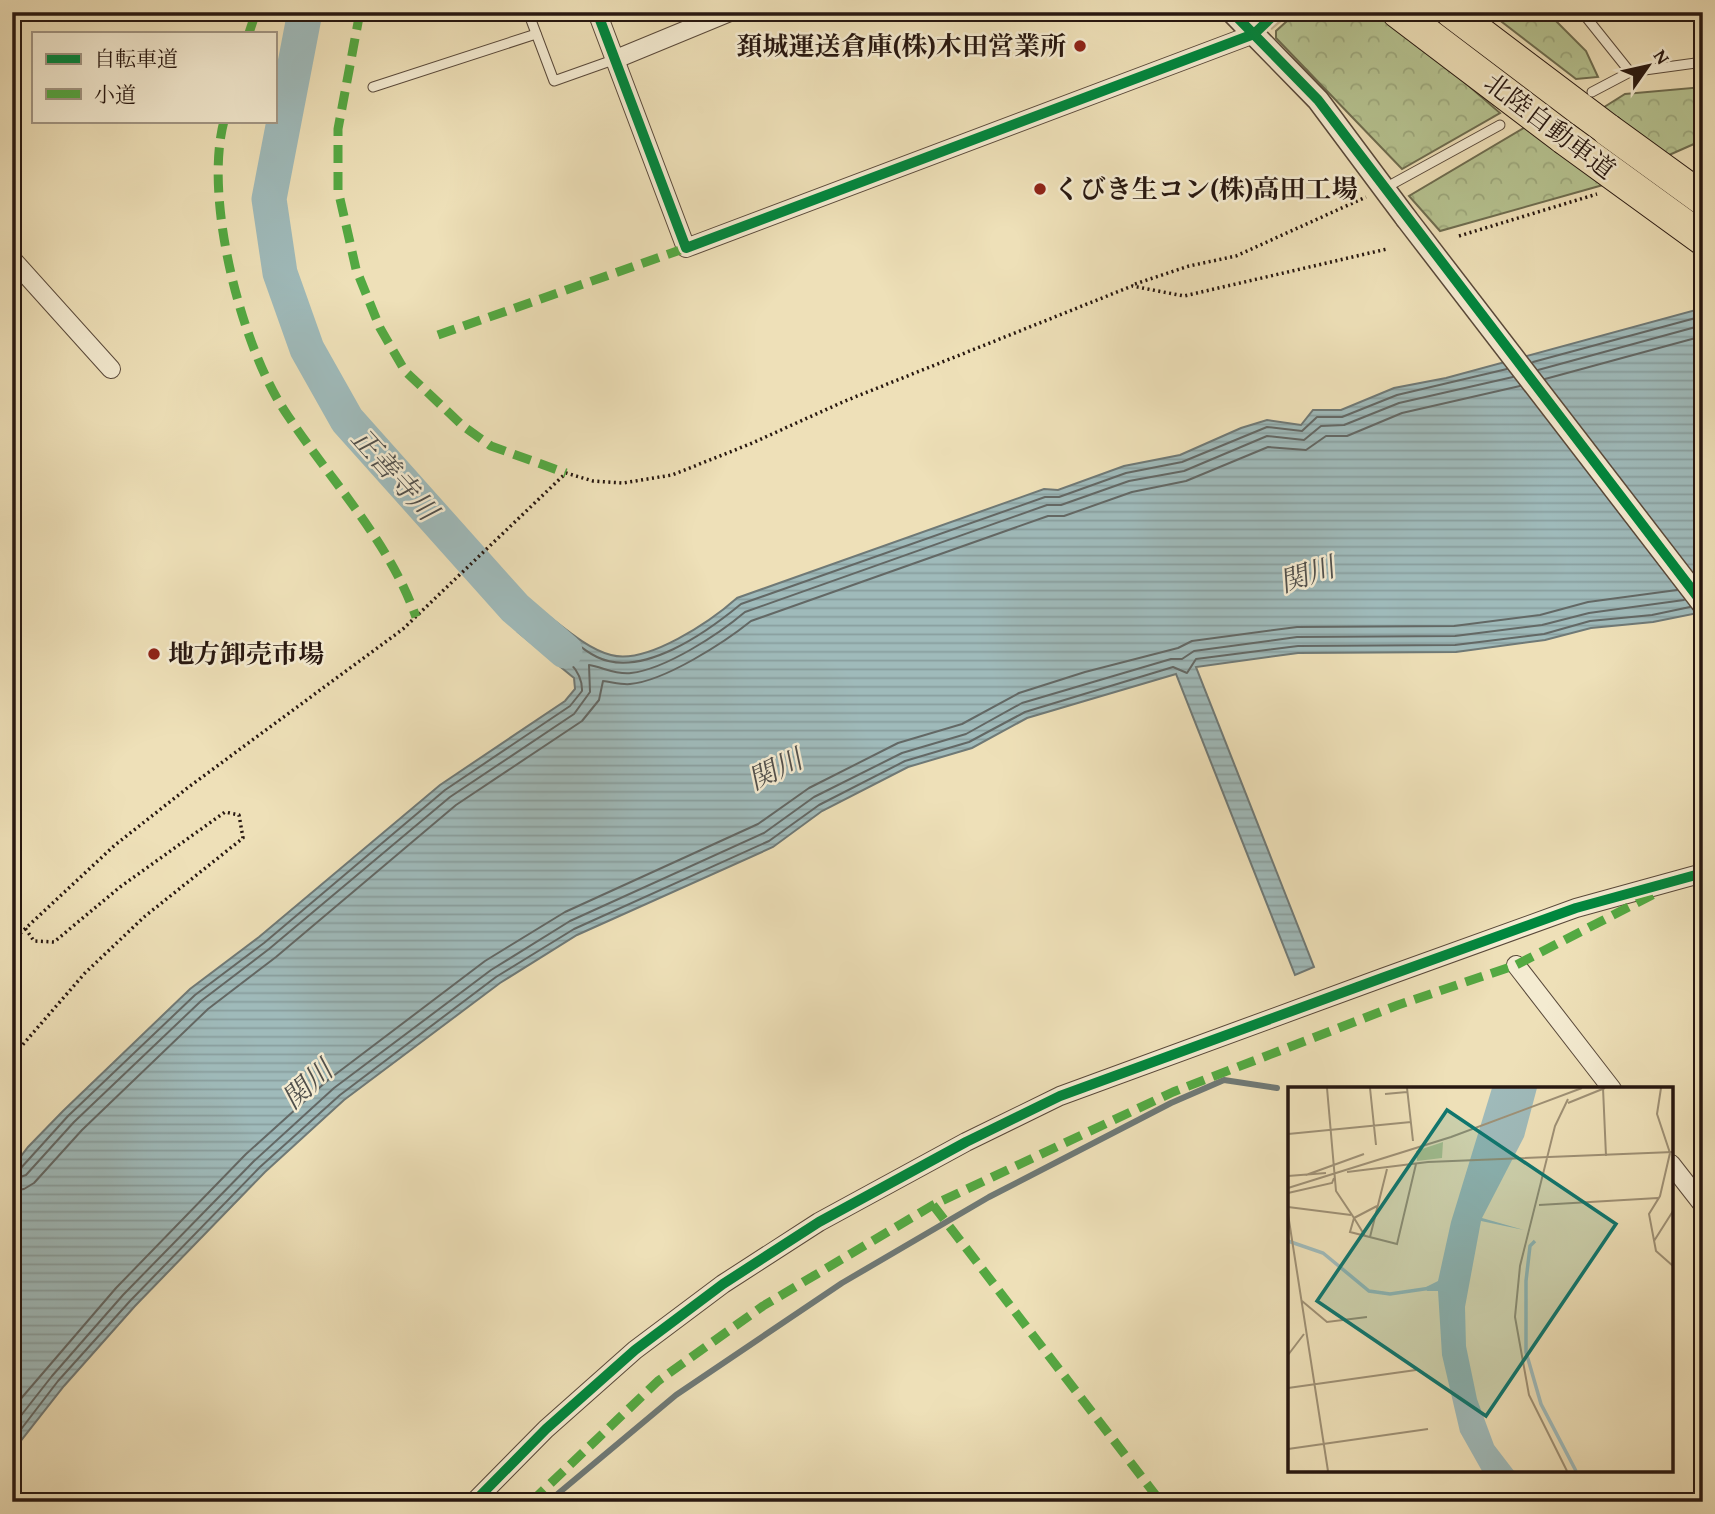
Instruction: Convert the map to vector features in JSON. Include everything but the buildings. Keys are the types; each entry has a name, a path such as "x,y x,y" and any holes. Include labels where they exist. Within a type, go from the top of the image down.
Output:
{"highway":[{"name":"北陸自動車道","path":"1398,12 1703,239"},
{"name":"北陸自動車道","path":"1452,12 1703,199"}],"street":[{"path":"617,59 730,12"},
{"path":"1232,12 1259,28 1318,100 1703,604"},
{"path":"602,14 686,248 1259,28"},
{"path":"12,259 111,369"},
{"path":"474,1502 546,1429 635,1350 723,1284 819,1222 966,1142 1060,1096 1369,982 1576,908 1703,873"},
{"path":"1516,965 1610,1087"},
{"path":"1673,1167 1703,1205"}],"lane":[{"path":"528,12 554,81 617,59"},
{"path":"1582,12 1630,72"},
{"path":"373,87 536,34"},
{"path":"1592,92 1630,72 1703,62"},
{"path":"1384,189 1500,125"}],"path":[{"path":"12,941 126,837 304,700 384,645 566,473 593,481 623,483 672,475 750,444 845,401 1132,286 1189,266 1236,256 1384,189"},
{"path":"1459,236 1609,190"},
{"path":"1132,286 1184,296 1387,249"},
{"path":"12,1058 85,974 144,917 243,838 239,815 225,813 198,829 54,942 34,941 25,928"}],"green space":[{"path":"1297,12 1376,12 1425,48 1500,113 1402,169 1276,38 1276,31"},
{"path":"1489,12 1547,12 1586,51 1598,77 1576,79"},
{"path":"1703,87 1703,140 1660,159 1601,109 1625,94"},
{"path":"1532,123 1610,183 1440,231 1409,196"}],"water":[{"name":"関川","path":"1703,308 1703,612 1653,622 1591,628 1545,640 1456,652 1298,653 1196,667 1314,967 1295,975 1176,674 1027,718 972,748 908,767 822,811 773,847 577,935 500,983 344,1100 265,1172 135,1306 64,1386 12,1452 12,1168 63,1111 190,989 259,937 440,785 565,701 575,689 574,678 518,632 538,608 601,652 626,656 642,654 695,629 737,598 1044,489 1058,490 1124,466 1180,455 1241,428 1267,420 1301,425 1313,410 1341,410 1394,388 1446,378"}],"waterway":[{"name":"正善寺川","path":"305,12 269,199 280,273 307,349 347,420 515,608 565,651"},
{"path":"548,1502 676,1395 842,1283 989,1197 1171,1103 1224,1080 1277,1088"}],"tunnel":[{"path":"1265,22 1277,12"}],"marked path":[{"path":"249,32 256,12"},
{"path":"360,12 338,129 338,190 356,269 380,328 405,371 463,426 491,446 566,473"},
{"path":"224,122 219,153 223,231 242,314 256,353 271,388 288,416 391,563 416,617"},
{"path":"438,335 686,248"},
{"path":"531,1502 658,1381 763,1306 933,1205 1173,1092 1398,1005 1516,965 1654,894"},
{"path":"933,1205 1161,1502"}],"cycle path":[{"path":"597,12 686,248 1254,34 1277,12"},
{"path":"1232,12 1318,100 1703,604"},
{"path":"474,1502 546,1429 635,1350 723,1284 819,1222 966,1142 1060,1096 1382,978 1576,908 1703,873"}],"place":[{"name":"頚城運送倉庫(株)木田営業所","path":"1080,46"},
{"name":"くびき生コン(株)高田工場","path":"1040,189"},
{"name":"地方卸売市場","path":"154,654"}]}
